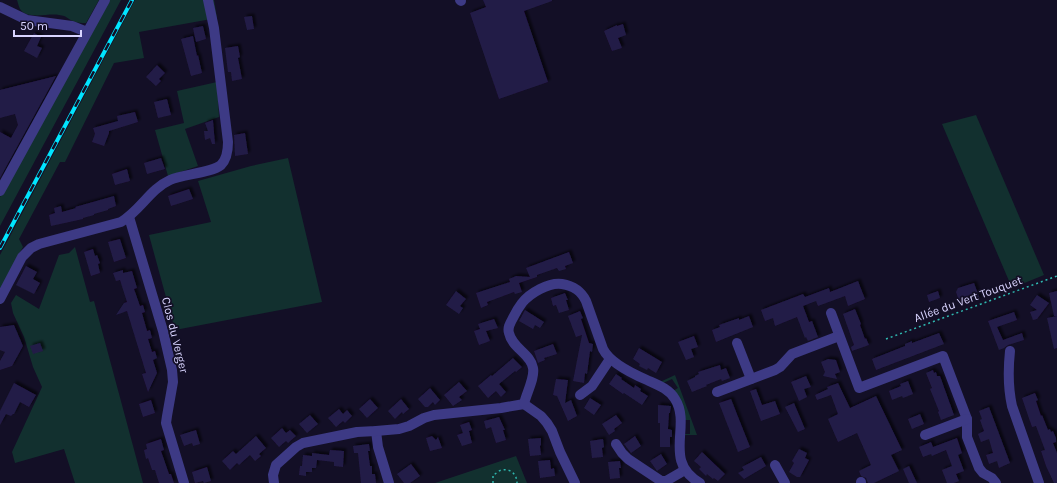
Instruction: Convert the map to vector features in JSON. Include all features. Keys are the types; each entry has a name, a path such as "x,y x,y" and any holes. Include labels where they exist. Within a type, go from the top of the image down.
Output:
{"street":[{"path":"0,191 105,0"},
{"path":"0,299 22,257 31,248 39,244 118,223 128,217 153,192 166,182 216,168 224,161 227,153 228,142 213,21 208,0"},
{"path":"0,7 27,20 72,26 87,32"},
{"name":"Clos du Verger","path":"128,217 163,331 172,370 173,382 166,423 184,483"},
{"path":"524,404 533,369 528,358 510,337 508,329 510,322 523,302 543,287 552,284 560,284 577,289 586,302 607,356 635,374 663,387 675,398 680,409 681,418 680,456 685,470 700,483"},
{"path":"831,313 859,388 943,356 967,419 967,436 979,468 996,483"},
{"path":"717,392 777,369 792,354 839,336"},
{"path":"737,343 751,379"},
{"path":"1010,351 1008,370 1011,401 1039,483"},
{"path":"580,395 592,386 610,359"},
{"path":"274,483 273,475 276,465 292,450 307,442 357,432 405,428 424,418 434,415 524,404 541,416 550,427 575,483"},
{"path":"925,434 967,419"},
{"path":"376,431 378,447 389,483"},
{"path":"616,444 628,459 661,481 666,481 685,470"},
{"path":"775,465 784,483"}],"path":[{"name":"Allée du Vert Touquet","path":"886,339 1057,276"},
{"path":"493,483 493,475 501,470 508,470 515,474 517,483"}],"green space":[{"path":"17,0 99,0 86,23 81,23 59,15 28,14 20,9"},
{"path":"108,0 121,0 0,226 0,197"},
{"path":"135,0 214,0 217,18 139,32 144,58 114,63 65,162 60,162 19,239 23,247 0,290 0,255"},
{"path":"217,82 219,117 185,129 198,166 168,176 155,130 184,123 177,91"},
{"path":"976,115 1044,275 1012,288 942,124"},
{"path":"288,158 322,302 175,330 149,235 211,222 198,181 251,166"},
{"path":"75,247 90,302 94,301 143,483 75,483 64,449 15,463 12,452 42,387 33,367 24,337 13,313 11,303 16,295 39,309 59,255 69,253"},
{"path":"675,375 697,435 684,435 690,434 690,420 684,420 673,391 678,388 672,379 663,383 660,382"},
{"path":"516,456 527,483 435,483"}],"building":[{"path":"483,0 552,0 524,11 548,82 499,99 470,13 486,7"},
{"path":"252,16 254,29 247,30 244,17"},
{"path":"623,24 626,35 618,38 622,48 612,51 604,31"},
{"path":"203,26 206,39 196,42 193,28"},
{"path":"34,33 41,37 37,46 42,48 37,58 24,51"},
{"path":"193,36 202,73 191,76 181,39"},
{"path":"238,46 240,57 238,58 242,79 232,81 231,72 228,72 225,48"},
{"path":"157,65 165,73 159,79 161,81 156,86 146,77"},
{"path":"56,76 0,178 0,132 11,138 18,125 15,114 0,118 0,90"},
{"path":"167,99 171,115 158,118 154,102"},
{"path":"135,112 138,122 109,131 104,146 92,142 95,134 93,128 118,121 117,116"},
{"path":"213,120 215,144 212,144 210,138 205,140 204,131 208,131 205,123"},
{"path":"245,133 248,154 235,156 234,135"},
{"path":"161,158 165,169 147,174 144,163"},
{"path":"127,169 130,181 115,185 112,174"},
{"path":"189,189 193,199 171,206 168,196"},
{"path":"114,196 116,206 108,210 83,219 51,226 49,215 55,213 54,208 61,206 62,212"},
{"path":"120,239 126,258 114,262 108,242"},
{"path":"93,249 95,256 97,255 100,263 98,264 100,273 91,276 84,252"},
{"path":"569,252 573,263 565,266 566,269 559,271 557,268 519,283 522,292 515,294 514,292 487,302 488,305 481,308 476,293 510,282 509,279 516,276 530,277 526,268"},
{"path":"26,266 37,272 33,279 40,283 34,294 16,285"},
{"path":"123,270 123,273 132,271 137,288 134,289 140,306 143,305 145,312 142,313 147,331 150,330 152,338 148,339 152,352 155,351 157,358 153,360 157,373 148,392 142,374 146,373 127,311 116,315 124,303 127,302 120,280 116,281 113,273"},
{"path":"858,281 865,299 848,306 845,296 818,306 816,301 803,306 809,322 812,321 818,337 808,341 806,337 805,338 797,317 775,326 773,318 765,321 761,310 803,294 805,297 829,288 830,292"},
{"path":"974,283 980,299 963,304 962,300 959,301 956,292 958,288"},
{"path":"456,291 466,299 460,306 463,308 459,314 446,305"},
{"path":"938,291 940,298 929,302 927,295"},
{"path":"1057,291 1057,316 1054,316 1049,293"},
{"path":"565,293 568,300 566,300 569,310 559,313 556,305 553,306 551,298"},
{"path":"1037,295 1049,303 1037,319 1033,320 1030,312 1037,310 1030,305"},
{"path":"855,309 865,339 866,338 869,345 852,351 851,347 854,345 843,314"},
{"path":"525,310 544,322 540,328 535,325 533,329 519,321"},
{"path":"580,311 583,318 581,319 589,343 593,344 592,352 590,351 587,374 585,373 584,383 573,381 582,335 576,337 568,316"},
{"path":"1014,312 1017,320 997,327 1003,340 1022,333 1024,340 1008,345 999,350 988,321"},
{"path":"749,316 753,327 716,342 712,330 720,327 719,325"},
{"path":"1057,316 1057,348 1054,349 1047,318"},
{"path":"494,319 498,328 486,331 490,341 479,345 474,331 480,329 478,324"},
{"path":"14,325 23,346 12,366 0,370 0,361 5,352 0,350 0,327"},
{"path":"939,333 944,344 876,370 872,359 905,346 905,344 912,341 912,343"},
{"path":"694,336 698,347 691,349 694,357 686,360 678,342"},
{"path":"40,343 43,351 33,354 30,346"},
{"path":"553,344 557,354 544,358 545,360 538,363 534,351"},
{"path":"639,348 662,362 656,373 648,368 647,370 639,366 640,364 633,359"},
{"path":"513,358 522,367 499,384 506,392 501,397 496,391 488,398 478,386"},
{"path":"828,359 836,360 840,372 835,374 837,379 823,376 825,372 821,362"},
{"path":"720,365 721,370 726,368 730,378 722,381 721,379 692,392 687,381 699,374 698,372"},
{"path":"933,370 934,373 936,372 937,376 940,376 954,415 941,420 926,373"},
{"path":"616,374 634,388 635,385 641,389 640,391 648,396 642,405 609,384"},
{"path":"806,376 811,387 804,389 807,397 799,401 791,382"},
{"path":"556,379 568,380 565,403 571,400 577,416 568,421 557,396 553,395"},
{"path":"908,381 913,394 892,400 889,391"},
{"path":"459,382 467,391 459,397 462,400 453,406 444,395"},
{"path":"14,383 36,395 29,407 20,402 14,414 11,416 6,414 0,425 0,411"},
{"path":"838,383 850,408 876,396 902,450 891,455 899,471 874,483 868,483 866,478 861,476 859,471 871,465 857,433 838,442 828,419 838,414 831,395 817,400 815,395 828,389 827,387"},
{"path":"430,388 440,400 435,405 433,402 428,407 425,407 418,399"},
{"path":"756,389 762,405 775,401 780,414 761,421 750,391"},
{"path":"1035,393 1041,416 1042,415 1048,430 1050,429 1051,432 1053,431 1056,438 1056,442 1053,443 1057,453 1057,483 1054,483 1046,466 1041,451 1045,450 1036,426 1032,427 1022,398"},
{"path":"590,398 601,405 594,415 584,408"},
{"path":"370,399 378,408 367,418 359,409"},
{"path":"401,399 409,409 403,414 402,412 395,419 388,411"},
{"path":"731,399 750,447 738,452 719,403"},
{"path":"151,400 155,413 143,417 139,404"},
{"path":"794,403 805,429 798,432 785,407"},
{"path":"658,405 671,406 668,429 672,430 670,447 660,447"},
{"path":"989,407 1010,463 999,468 997,461 989,464 986,455 993,453 989,439 981,442 978,434 984,431 980,420 982,419 979,411"},
{"path":"339,409 343,414 347,410 352,416 345,423 343,421 336,427 328,418"},
{"path":"920,414 924,424 912,429 908,419"},
{"path":"310,415 318,424 307,433 299,424"},
{"path":"616,415 622,423 609,435 602,424"},
{"path":"499,417 505,430 503,430 506,440 496,443 491,427 486,429 484,421"},
{"path":"469,422 472,430 469,431 472,443 462,446 457,435 463,433 460,425"},
{"path":"282,428 286,433 290,430 296,436 288,443 286,441 279,447 271,438"},
{"path":"196,430 200,444 193,446 192,443 184,446 180,435"},
{"path":"256,436 266,448 259,454 261,456 255,461 250,455 239,465 237,463 230,470 222,461 233,451 236,454"},
{"path":"432,436 436,440 438,437 442,448 430,451 426,438"},
{"path":"635,436 641,446 631,453 624,444"},
{"path":"541,438 541,455 530,456 528,439"},
{"path":"957,438 962,453 958,455 964,471 956,474 959,481 947,483 942,470 952,466 946,450 932,456 931,454 923,457 919,447 931,442 933,447"},
{"path":"161,439 164,450 161,451 169,474 171,474 174,483 159,483 155,470 152,470 148,458 146,459 144,450 147,449 146,444"},
{"path":"603,439 603,457 592,458 590,441"},
{"path":"369,444 370,451 368,451 370,466 372,466 372,474 375,474 376,483 361,483 358,453 354,453 353,446"},
{"path":"799,449 807,453 805,458 809,460 800,477 797,477 789,472 794,463 792,461"},
{"path":"330,450 344,451 343,467 334,466 334,462 317,460 316,468 312,468 312,472 306,472 306,476 299,475 303,455 312,456 312,453 329,455"},
{"path":"702,452 725,474 718,481 707,474 706,476 699,469 701,467 694,461"},
{"path":"661,454 667,464 657,471 650,461"},
{"path":"761,457 766,466 744,479 738,473 744,470 742,467"},
{"path":"550,460 551,469 554,468 555,476 540,478 538,461"},
{"path":"620,461 620,478 610,479 608,462"},
{"path":"411,464 420,476 410,483 404,483 397,474"},
{"path":"909,466 917,483 909,483 903,469"},
{"path":"207,467 211,481 195,483 192,472"}],"railway":[{"path":"0,248 132,0"}]}
